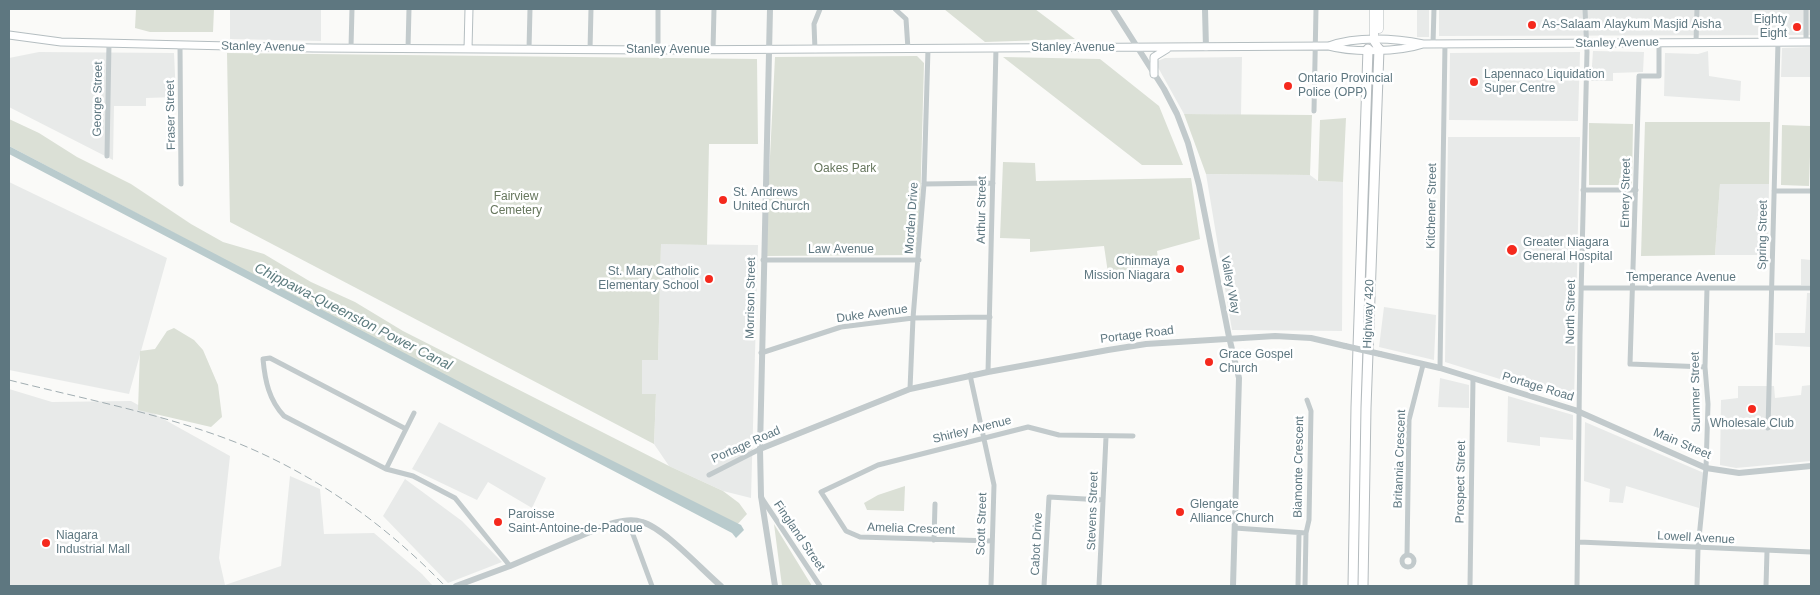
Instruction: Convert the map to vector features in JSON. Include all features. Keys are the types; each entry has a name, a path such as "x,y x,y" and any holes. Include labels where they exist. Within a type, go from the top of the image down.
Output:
{"highway":[{"path":"1369,9 1374,44"},
{"path":"1374,9 1374,44"},
{"path":"1374,44 1379,9"},
{"name":"Highway 420","path":"1353,586 1356,407 1374,44"},
{"name":"Highway 420","path":"1363,586 1374,44"}],"main road":[{"path":"468,49 469,9"},
{"name":"Stanley Avenue","path":"9,35 60,42 351,48 590,50 1328,46 1341,50 1374,44 1410,48 1424,44 1808,42"},
{"path":"9,41 24,37"},
{"path":"1154,74 1154,56 1172,48"}],"street":[{"path":"351,48 352,9"},
{"path":"408,48 409,9"},
{"path":"529,49 530,9"},
{"path":"590,50 591,9"},
{"path":"658,9 658,50"},
{"path":"713,50 714,9"},
{"name":"Morrison Street","path":"770,9 760,449 761,496 775,586"},
{"path":"815,50 814,24 820,9"},
{"path":"895,9 906,19 908,49"},
{"name":"Valley Way","path":"1113,9 1177,114 1195,168 1239,378 1233,586"},
{"path":"1205,9 1206,48"},
{"path":"1314,111 1316,9"},
{"path":"1433,44 1434,9"},
{"name":"North Street","path":"1578,586 1585,9"},
{"path":"1696,42 1697,9"},
{"path":"1806,9 1808,42"},
{"name":"George Street","path":"108,156 110,42"},
{"name":"Emery Street","path":"1659,42 1659,76 1639,76 1630,364 1705,367"},
{"name":"Spring Street","path":"1768,428 1778,42"},
{"name":"Kitchener Street","path":"1440,368 1445,44"},
{"name":"Fraser Street","path":"180,45 181,184"},
{"name":"Arthur Street","path":"988,372 996,48"},
{"name":"Morden Drive","path":"910,389 913,318 924,184 928,49"},
{"path":"924,184 993,183"},
{"path":"1583,190 1636,190"},
{"path":"1774,191 1811,191"},
{"name":"Law Avenue","path":"763,260 919,260"},
{"name":"Temperance Avenue","path":"1581,288 1811,288"},
{"name":"Summer Street","path":"1697,586 1698,548 1706,468 1708,404 1705,367 1707,288"},
{"name":"Duke Avenue","path":"761,353 841,327 913,318 990,317"},
{"name":"Portage Road","path":"709,475 760,449 910,389 970,375 1146,344 1229,337 1296,336 1345,346 1440,368 1579,412"},
{"path":"406,429 270,358 263,360 269,393 276,408 284,416 386,469 413,476 455,498 510,566"},
{"name":"Britannia Crescent","path":"1408,555 1409,420 1423,365"},
{"name":"Scott Street","path":"970,375 994,484 991,586"},
{"name":"Prospect Street","path":"1470,586 1473,379"},
{"name":"Biamonte Crescent","path":"1305,586 1306,534 1309,520 1311,421 1311,411 1307,400"},
{"name":"Main Street","path":"1579,412 1706,468 1739,473 1811,466"},
{"path":"386,469 414,413"},
{"name":"Shirley Avenue","path":"822,492 878,465 1028,427 1059,435 1133,436"},
{"name":"Stevens Street","path":"1099,586 1106,437"},
{"name":"Amelia Crescent","path":"822,492 846,531 860,537 992,542"},
{"name":"Fingland Street","path":"761,496 820,586"},
{"name":"Cabot Drive","path":"1044,586 1049,497 1103,500"},
{"path":"934,540 935,504"},
{"path":"628,521 652,584 658,586"},
{"path":"456,586 510,566 604,526 628,521 642,522 654,527 721,586"},
{"path":"1235,528 1306,534"},
{"path":"1298,586 1299,533"},
{"name":"Lowell Avenue","path":"1579,542 1767,552 1811,552"},
{"path":"1766,586 1767,552"}],"shaded area":[{"path":"230,9 321,9 321,41 230,39"},
{"path":"1417,9 1429,9 1429,37 1417,37"},
{"path":"1439,9 1811,9 1811,35 1439,36"},
{"path":"1811,47 1811,77 1781,77 1782,48"},
{"path":"1593,51 1644,52 1643,72 1613,73 1613,81 1591,81"},
{"path":"1708,51 1709,76 1741,81 1740,101 1664,96 1665,53 1698,54"},
{"path":"39,52 174,53 176,97 146,98 146,106 114,106 113,160 9,107 9,58"},
{"path":"1580,52 1578,121 1449,120 1450,53"},
{"path":"1242,57 1241,115 1184,114 1155,62 1165,58"},
{"name":"Greater Niagara General Hospital","path":"1448,137 1580,137 1574,402 1445,362"},
{"name":"Chippawa-Queenston Power Canal","path":"9,146 565,437 741,525 744,530 736,538 732,533 9,154"},
{"path":"1206,174 1310,175 1318,181 1343,182 1342,331 1232,330"},
{"path":"9,182 167,258 129,394 9,370"},
{"path":"1720,184 1769,184 1768,255 1715,255"},
{"path":"661,244 758,245 751,498 723,491 669,466 654,444 656,395 642,394 642,360 658,360"},
{"path":"1801,259 1811,260 1811,285 1801,285"},
{"path":"1807,293 1811,293 1811,347 1775,345 1775,333 1805,333"},
{"path":"1384,307 1436,315 1434,360 1379,347"},
{"path":"1440,378 1469,385 1469,408 1438,407"},
{"path":"1811,385 1811,461 1736,468 1720,465 1721,400 1738,398 1738,386 1774,386 1775,398 1801,395 1802,386"},
{"name":"Niagara Industrial Mall","path":"9,389 52,402 131,401 230,456 219,558 225,585 281,566 290,476 320,489 324,534 374,533 422,574 433,586 9,586"},
{"path":"1508,396 1573,415 1573,440 1540,437 1540,446 1507,442"},
{"path":"439,422 546,478 532,508 488,482 477,500 412,469"},
{"path":"1585,422 1704,473 1699,508 1626,486 1623,503 1609,502 1610,489 1584,481"},
{"path":"405,479 462,521 502,562 448,583 383,516"}],"green space":[{"path":"136,9 214,9 213,32 150,32 135,28"},
{"path":"944,9 1035,9 1075,39 985,42"},
{"name":"Fairview Cemetery","path":"227,53 757,59 758,144 709,144 707,245 661,244 658,360 642,360 642,394 656,394 654,444 230,222"},
{"name":"Oakes Park","path":"917,56 924,63 919,247 913,255 765,256 775,57"},
{"path":"1003,57 1100,59 1159,106 1183,165 1142,165"},
{"path":"1184,114 1312,115 1310,175 1206,174"},
{"path":"1346,118 1343,182 1318,181 1320,120"},
{"path":"9,119 39,133 77,157 131,184 191,224 223,242 264,254 311,282 355,302 403,331 669,466 723,491 739,503 747,514 734,528 9,146"},
{"path":"1645,122 1770,122 1769,184 1720,184 1715,255 1641,256"},
{"path":"1589,123 1633,124 1632,185 1589,185"},
{"path":"1782,125 1811,126 1809,186 1781,185"},
{"path":"1003,162 1035,163 1036,181 1191,178 1200,239 1157,251 1159,265 1108,273 1104,246 1030,252 1030,239 1000,238"},
{"path":"174,328 194,340 203,350 218,385 222,417 211,427 138,410 140,351 155,349 167,331"},
{"path":"905,486 904,511 867,510 864,503 878,495"},
{"path":"774,524 812,586 782,586"}],"railway":[{"path":"9,380 180,423 235,442 265,455 321,485 348,503 398,542 445,586"}],"place":[{"name":"As-Salaam Alaykum Masjid Aisha","path":"1532,25"},
{"name":"Eighty Eight","path":"1797,27"},
{"name":"Lapennaco Liquidation Super Centre","path":"1474,82"},
{"name":"Ontario Provincial Police (OPP)","path":"1288,86"},
{"name":"St. Andrews United Church","path":"723,200"},
{"name":"Greater Niagara General Hospital","path":"1512,250"},
{"name":"Chinmaya Mission Niagara","path":"1180,269"},
{"name":"St. Mary Catholic Elementary School","path":"709,279"},
{"name":"Grace Gospel Church","path":"1209,362"},
{"name":"Wholesale Club","path":"1752,409"},
{"name":"Glengate Alliance Church","path":"1180,512"},
{"name":"Paroisse Saint-Antoine-de-Padoue","path":"498,522"},
{"name":"Niagara Industrial Mall","path":"46,543"}]}
